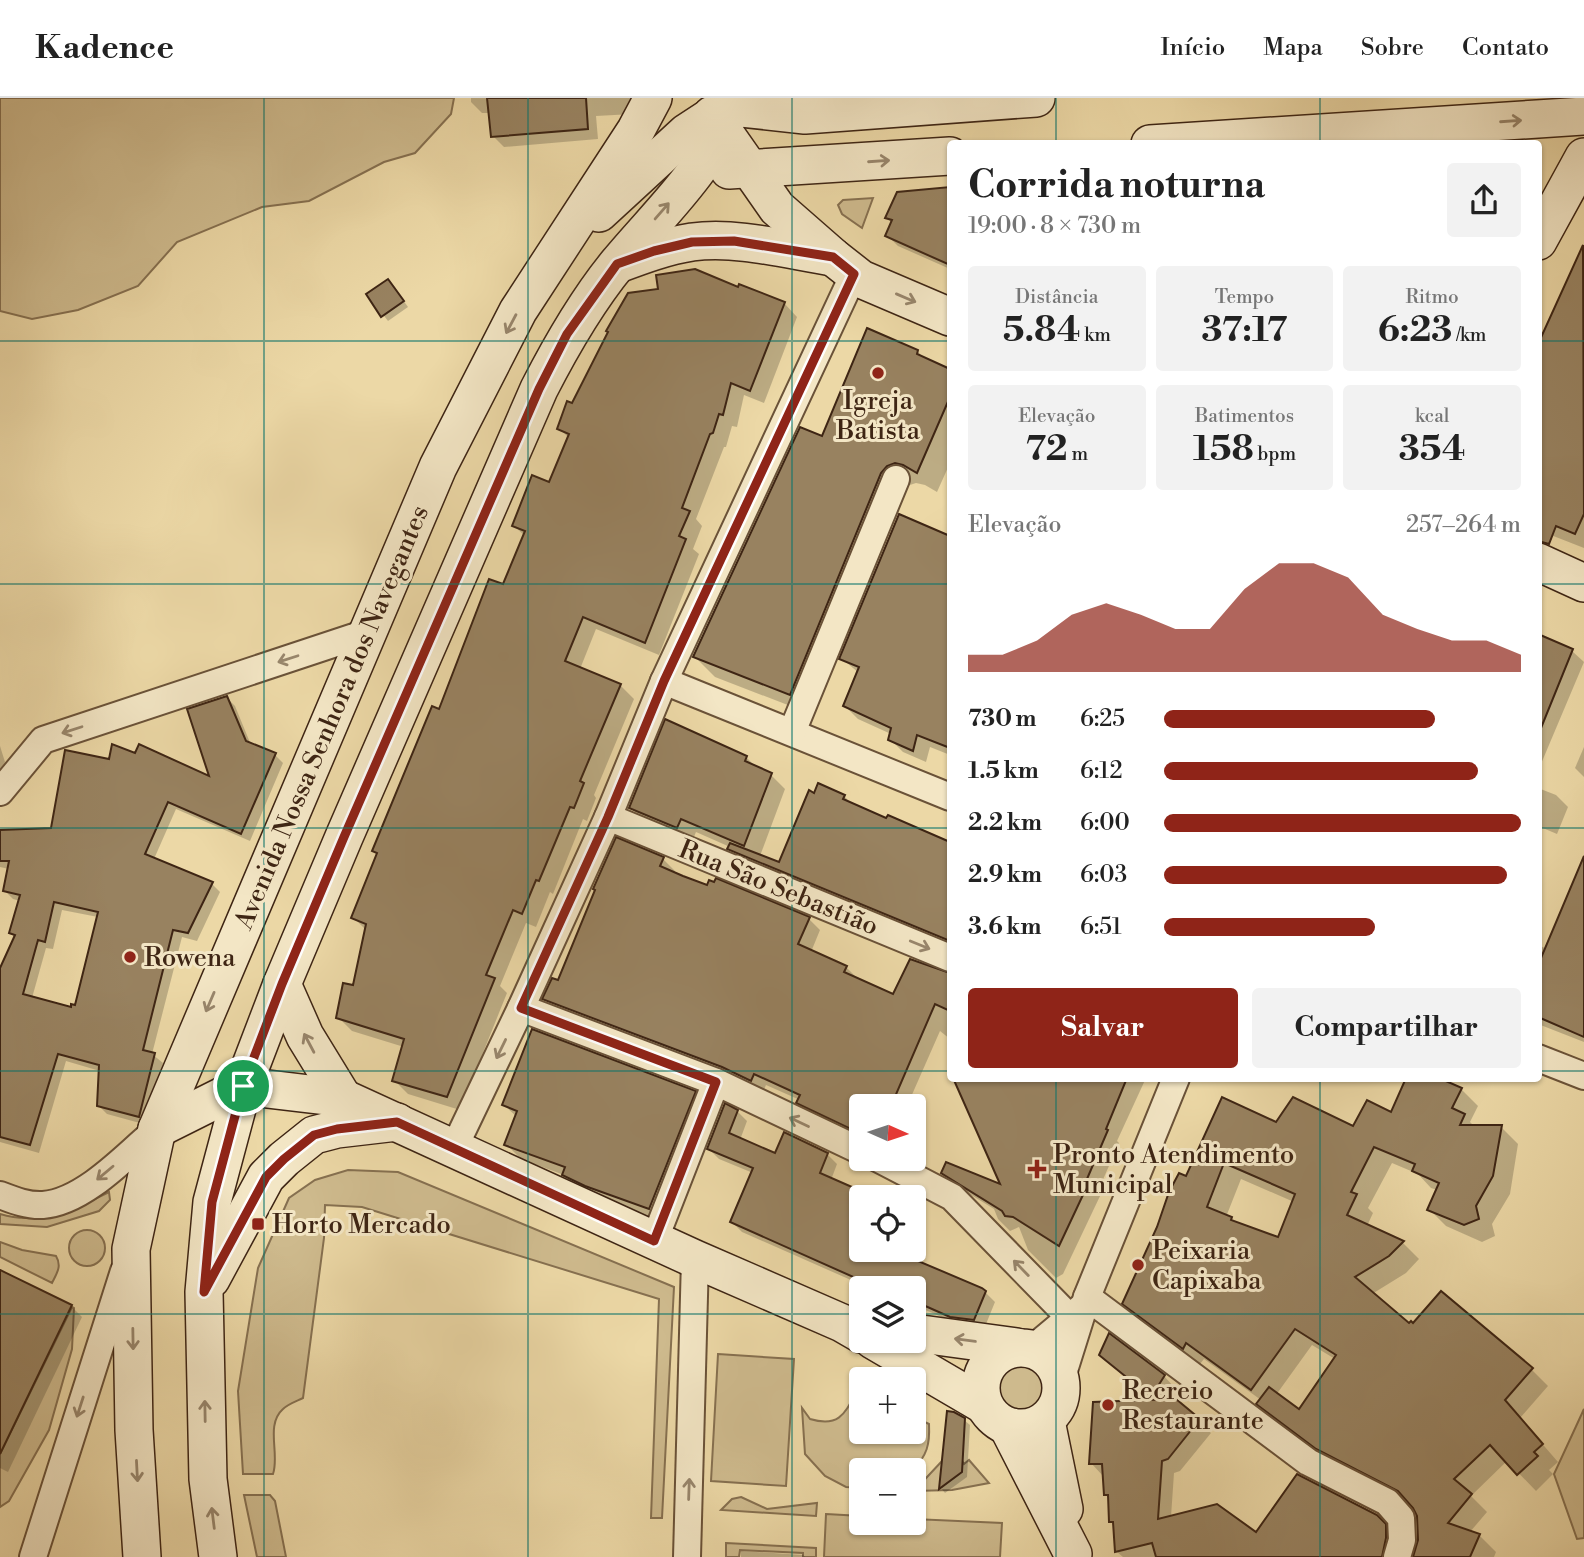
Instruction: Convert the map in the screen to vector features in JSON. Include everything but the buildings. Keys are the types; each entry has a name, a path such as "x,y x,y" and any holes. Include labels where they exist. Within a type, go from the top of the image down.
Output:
{"main road":[{"path":"547,266 636,130 653,98"},
{"path":"547,266 617,194 686,133 722,110 805,115 1036,98"},
{"path":"722,110 811,165"},
{"path":"722,110 749,169 777,208 861,279 947,316"},
{"path":"218,1557 208,1479 204,1292 212,1202 243,1086 282,984 539,389 567,334 617,264 696,172 722,110"},
{"path":"1199,140 1568,110 1580,164 1542,234"},
{"path":"696,172 947,156"},
{"path":"617,264 692,242 734,241 844,265"},
{"name":"Avenida Nossa Senhora dos Navegantes","path":"142,1557 134,1430 131,1249 157,1129 438,467 518,311 547,266"},
{"path":"1542,564 1584,583"},
{"path":"282,984 305,1036 343,1098"},
{"path":"157,1129 243,1086 343,1098 654,1241 849,1324"},
{"path":"204,1292 266,1177 284,1159 314,1135 337,1129 397,1122"},
{"path":"894,1353 996,1416 1025,1429 1046,1421 1055,1410 1061,1397 1061,1380 1057,1369 1044,1354 1025,1348 926,1335"},
{"path":"1025,1348 1000,1354 984,1371 980,1387 1073,1555"},
{"path":"1046,1421 1073,1555"}],"street":[{"path":"454,1148 608,817 844,265"},
{"path":"792,732 896,479"},
{"path":"0,792 43,740 366,633"},
{"path":"664,681 947,796"},
{"name":"Rua São Sebastião","path":"608,817 947,957"},
{"path":"521,1008 716,1082 849,1145"},
{"path":"1542,1060 1584,1076"},
{"path":"654,1241 716,1082"},
{"path":"1061,1380 1079,1311 1174,1082"},
{"path":"0,1195 17,1202 42,1205 63,1201 86,1189 157,1129"},
{"path":"902,1171 952,1197 1079,1311 1308,1462 1387,1502 1401,1518 1402,1540 1397,1557"},
{"path":"33,1557 131,1249"},
{"path":"687,1557 695,1259"},
{"path":"1025,1348 1079,1311"}],"shaded area":[{"path":"0,98 454,98 451,114 415,153 384,162 309,201 262,207 177,242 138,286 78,310 32,319 0,311"},
{"path":"873,198 862,228 842,214 838,205 843,200"},
{"path":"348,1170 398,1172 674,1287 662,1518 651,1518 659,1299 362,1207 325,1205 324,1238 303,1398 285,1407 275,1423 273,1474 243,1474 238,1391 258,1268 289,1198 315,1180"},
{"path":"109,1192 110,1200 99,1211 47,1227 0,1224 0,1214 43,1217 70,1210"},
{"path":"87,1230 100,1235 105,1248 100,1261 87,1266 74,1261 69,1248 74,1235"},
{"path":"0,1242 22,1250 56,1256 59,1266 52,1283 0,1257"},
{"path":"72,1307 72,1349 49,1430 9,1501 0,1507 0,1454"},
{"path":"718,1354 794,1359 786,1486 711,1481"},
{"path":"1020,1363 1038,1370 1045,1388 1038,1406 1020,1413 1002,1406 995,1388 1002,1370"},
{"path":"849,1404 849,1444 926,1444 926,1423 929,1424 927,1449 922,1458 849,1458 849,1487 825,1476 805,1454 802,1408 810,1419 820,1421 835,1420"},
{"path":"1584,1409 1584,1538 1577,1539 1554,1474"},
{"path":"961,1459 964,1464 969,1460 989,1483 952,1490 926,1491 926,1478 942,1461"},
{"path":"244,1495 270,1495 275,1501 286,1557 257,1557"},
{"path":"741,1497 767,1509 817,1503 816,1516 721,1510 732,1499"},
{"path":"826,1514 849,1515 849,1535 926,1535 926,1520 1002,1523 1000,1557 824,1557"},
{"path":"726,1543 816,1548 816,1557 803,1557 803,1553 740,1550 739,1557 726,1557"}],"place":[{"name":"Igreja Batista","path":"878,373"},
{"name":"Rowena","path":"130,957"},
{"name":"Pronto Atendimento Municipal","path":"1037,1169"},
{"name":"Horto Mercado","path":"258,1224"},
{"name":"Peixaria Capixaba","path":"1138,1265"},
{"name":"Recreio Restaurante","path":"1108,1405"}],"route":[{"path":"734,241 833,257 854,274 664,681 608,817 521,1008 716,1082 654,1241 397,1122 337,1129 314,1135 284,1159 266,1177 204,1292 212,1202 243,1086 282,984 344,837 539,389 567,334 596,292 617,264 692,242 734,241"}]}
